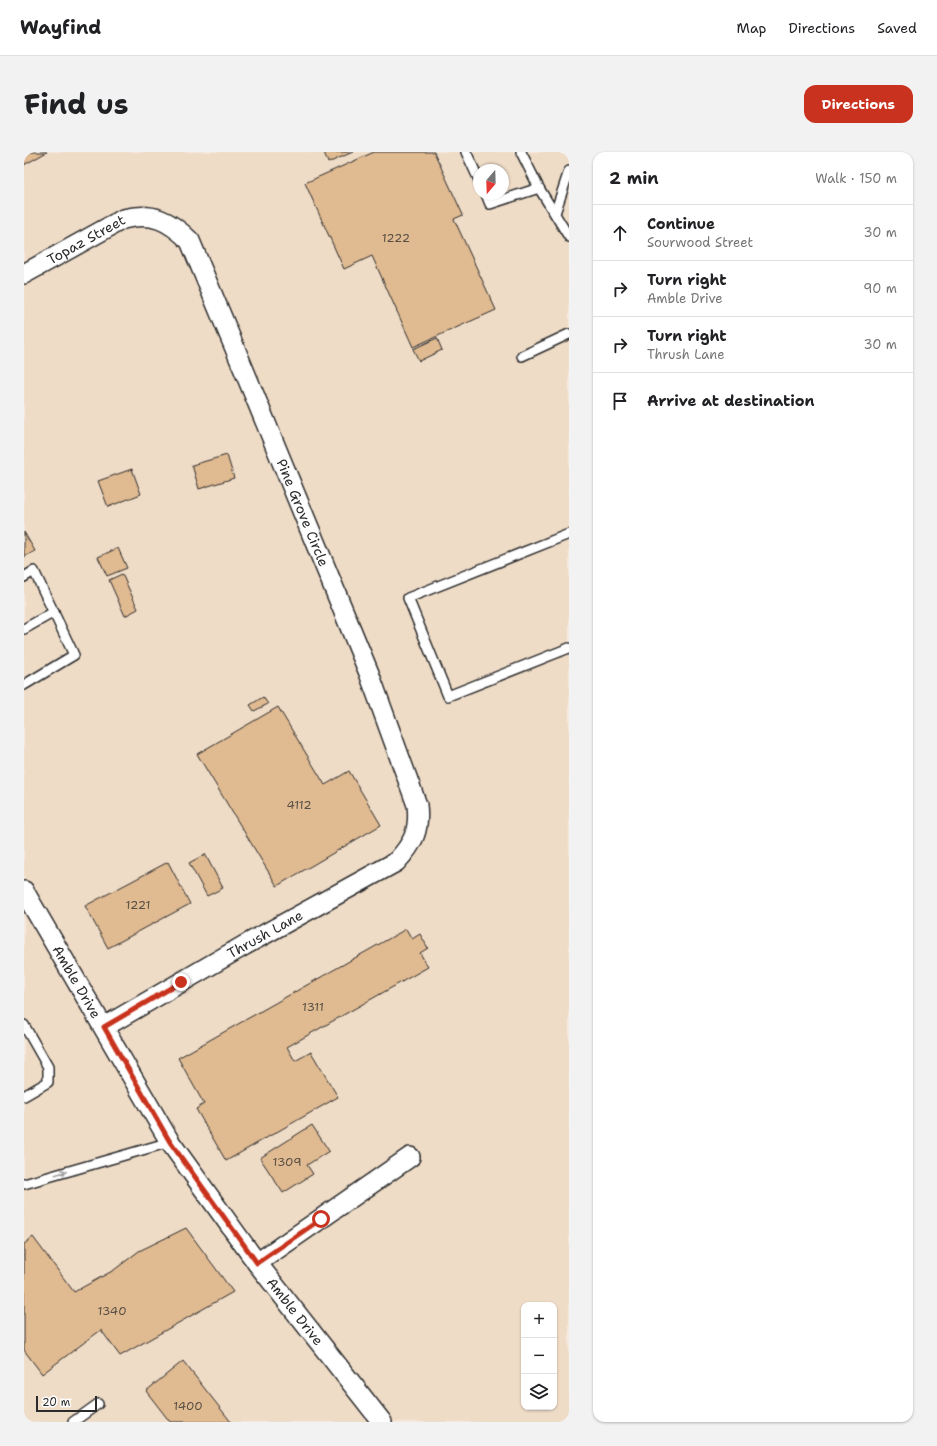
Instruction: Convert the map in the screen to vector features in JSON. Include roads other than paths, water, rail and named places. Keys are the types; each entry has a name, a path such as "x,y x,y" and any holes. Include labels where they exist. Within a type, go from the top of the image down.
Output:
{"street":[{"name":"Topaz Street","path":"24,274 123,219 132,216 151,217"},
{"name":"Pine Grove Circle","path":"151,217 160,219 177,228 190,241 369,673 417,805 418,814 416,832"},
{"name":"Thrush Lane","path":"104,1027 245,945 396,862 408,849 416,832"},
{"name":"Amble Drive","path":"24,891 170,1142 257,1263 382,1422"},
{"path":"257,1263 410,1156"}],"lane":[{"path":"466,152 473,167"},
{"path":"521,152 539,188 569,237"},
{"path":"555,213 569,171"},
{"path":"509,198 539,188"},
{"path":"488,200 490,204 502,200"},
{"path":"522,356 569,334"},
{"path":"569,534 408,598 448,696 569,648"},
{"path":"24,577 34,571 74,655 24,685"},
{"path":"24,629 54,612"},
{"path":"24,1025 48,1067 48,1082 24,1096"},
{"path":"24,1184 170,1142"},
{"path":"73,1422 98,1404"}]}
